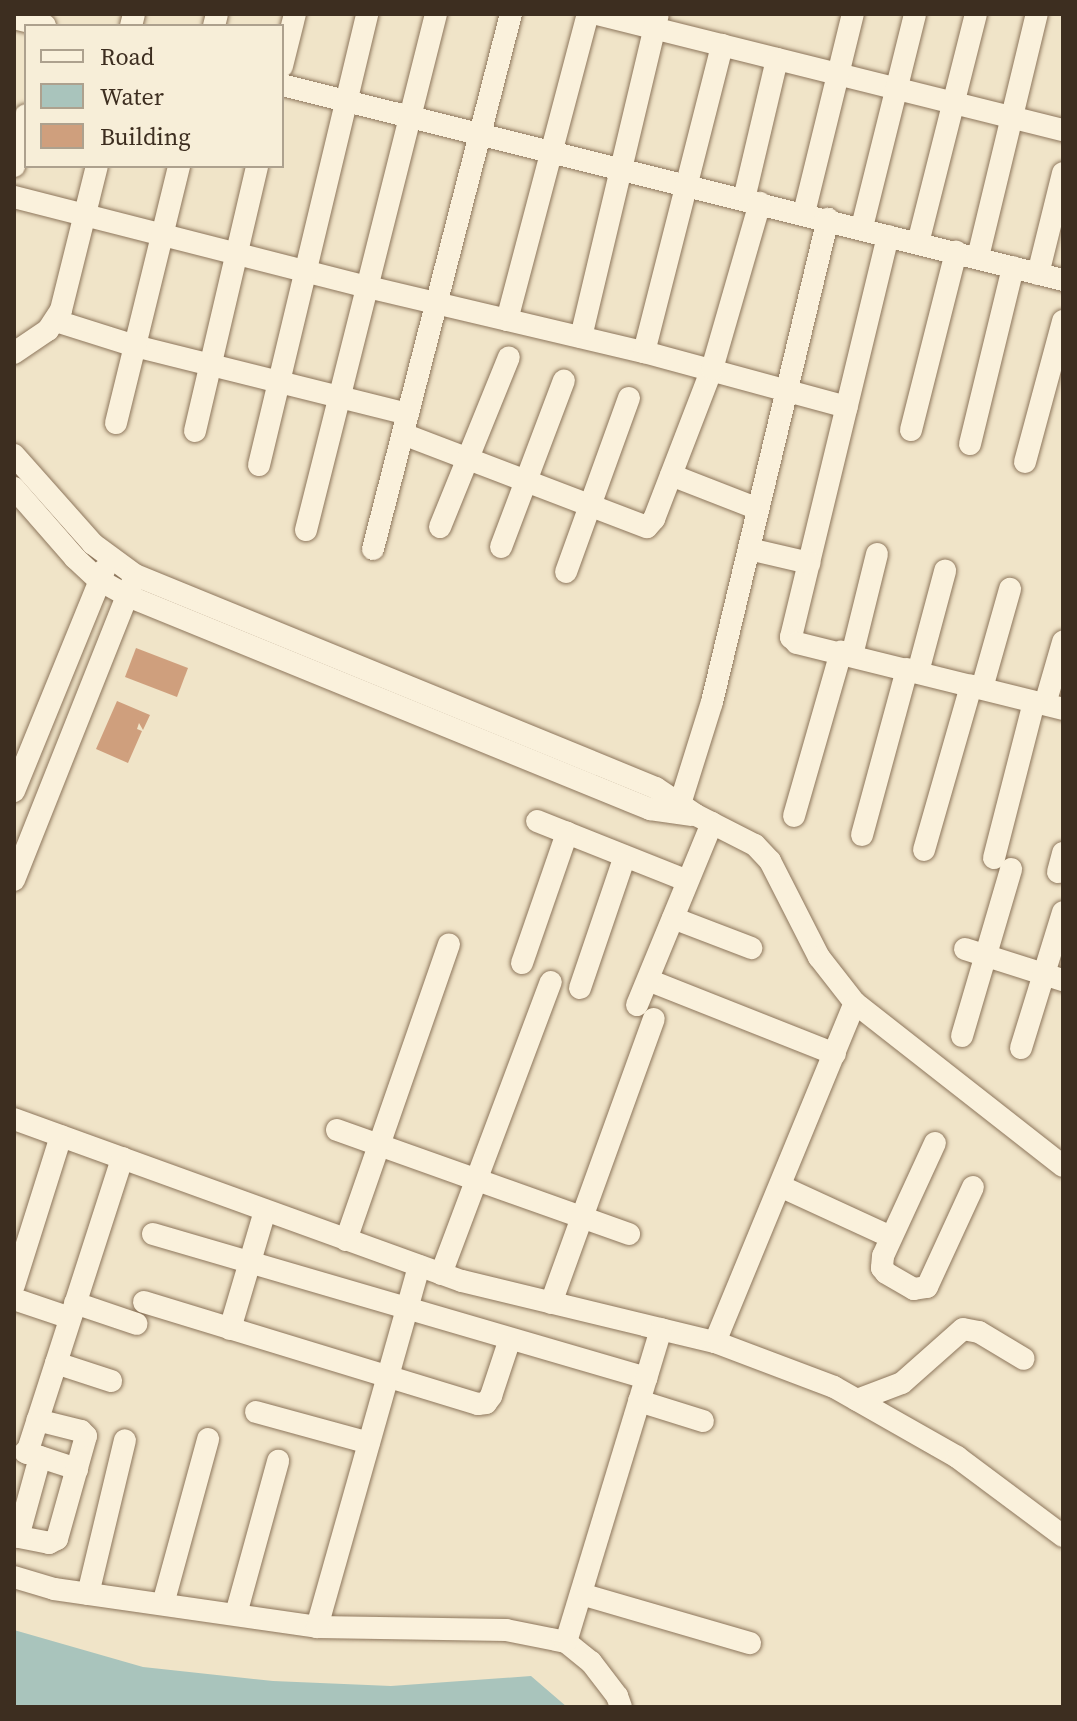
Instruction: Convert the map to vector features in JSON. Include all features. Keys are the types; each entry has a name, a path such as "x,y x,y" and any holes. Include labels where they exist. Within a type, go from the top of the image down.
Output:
{"street":[{"path":"284,58 295,14"},
{"path":"259,465 303,268 367,14"},
{"path":"306,530 436,14"},
{"path":"373,549 511,14"},
{"path":"507,320 554,152 588,14"},
{"path":"597,14 657,21 722,45 1063,130"},
{"path":"804,213 853,14"},
{"path":"862,227 915,14"},
{"path":"918,243 976,14"},
{"path":"911,430 1013,118 1037,14"},
{"path":"14,18 38,24"},
{"path":"581,337 657,21"},
{"path":"644,352 722,45"},
{"path":"56,321 135,346 340,398 405,424 468,458 647,527 671,475 712,369 752,201 777,59"},
{"path":"284,86 862,227 1063,280"},
{"path":"14,166 24,124"},
{"path":"20,349 56,321 97,168"},
{"path":"116,423 178,168"},
{"path":"195,431 257,168"},
{"path":"1038,274 1063,173"},
{"path":"14,197 436,304 712,369 847,407"},
{"path":"551,1303 582,1217 645,1012 648,980 688,881 703,818 705,730 828,219"},
{"path":"888,236 791,637 797,643 1047,705"},
{"path":"970,444 1013,267"},
{"path":"1025,462 1063,321"},
{"path":"440,527 509,357"},
{"path":"501,547 564,380"},
{"path":"566,572 629,398"},
{"path":"14,455 132,586"},
{"path":"671,475 758,509"},
{"path":"14,488 99,580 132,586 656,788 703,818 755,845 770,861 819,957 852,1013 1063,1166"},
{"path":"749,549 809,563"},
{"path":"794,816 877,554"},
{"path":"14,791 109,559"},
{"path":"862,835 945,571"},
{"path":"16,869 132,586"},
{"path":"924,850 1010,589"},
{"path":"962,1036 975,952 1003,864 1063,642"},
{"path":"537,821 688,881"},
{"path":"522,963 567,833"},
{"path":"580,988 625,856"},
{"path":"1021,1048 1054,977 1063,912"},
{"path":"673,918 751,948"},
{"path":"346,1240 449,944"},
{"path":"975,952 1054,977"},
{"path":"648,980 836,1051"},
{"path":"441,1274 551,982"},
{"path":"715,1342 852,1013"},
{"path":"14,1119 441,1274 715,1342 834,1387 957,1457 1063,1536"},
{"path":"337,1130 629,1234"},
{"path":"14,1285 61,1136"},
{"path":"935,1143 891,1237 882,1268 914,1289 924,1289 973,1187"},
{"path":"37,1420 85,1434 57,1539 49,1543 16,1536 27,1453 37,1420 122,1158"},
{"path":"780,1186 891,1237"},
{"path":"230,1329 265,1211"},
{"path":"153,1234 646,1378"},
{"path":"317,1627 419,1266"},
{"path":"14,1299 137,1324"},
{"path":"144,1302 386,1377 486,1403 510,1339"},
{"path":"566,1642 661,1329"},
{"path":"857,1400 902,1383 963,1329 979,1332 1024,1359"},
{"path":"56,1363 111,1381"},
{"path":"639,1401 703,1421"},
{"path":"256,1412 369,1443"},
{"path":"163,1604 208,1439"},
{"path":"88,1594 125,1440"},
{"path":"27,1453 77,1469"},
{"path":"236,1614 278,1461"},
{"path":"14,1577 88,1594 317,1627 506,1630 566,1642 591,1662 617,1696 621,1707"},
{"path":"581,1594 750,1643"}],"water":[{"path":"14,1630 143,1667 273,1681 391,1686 531,1676 567,1707 14,1707"}],"building":[{"path":"136,648 188,668 177,697 125,677"},
{"path":"117,701 150,715 143,730 139,723 137,729 142,731 128,763 96,749"}]}
